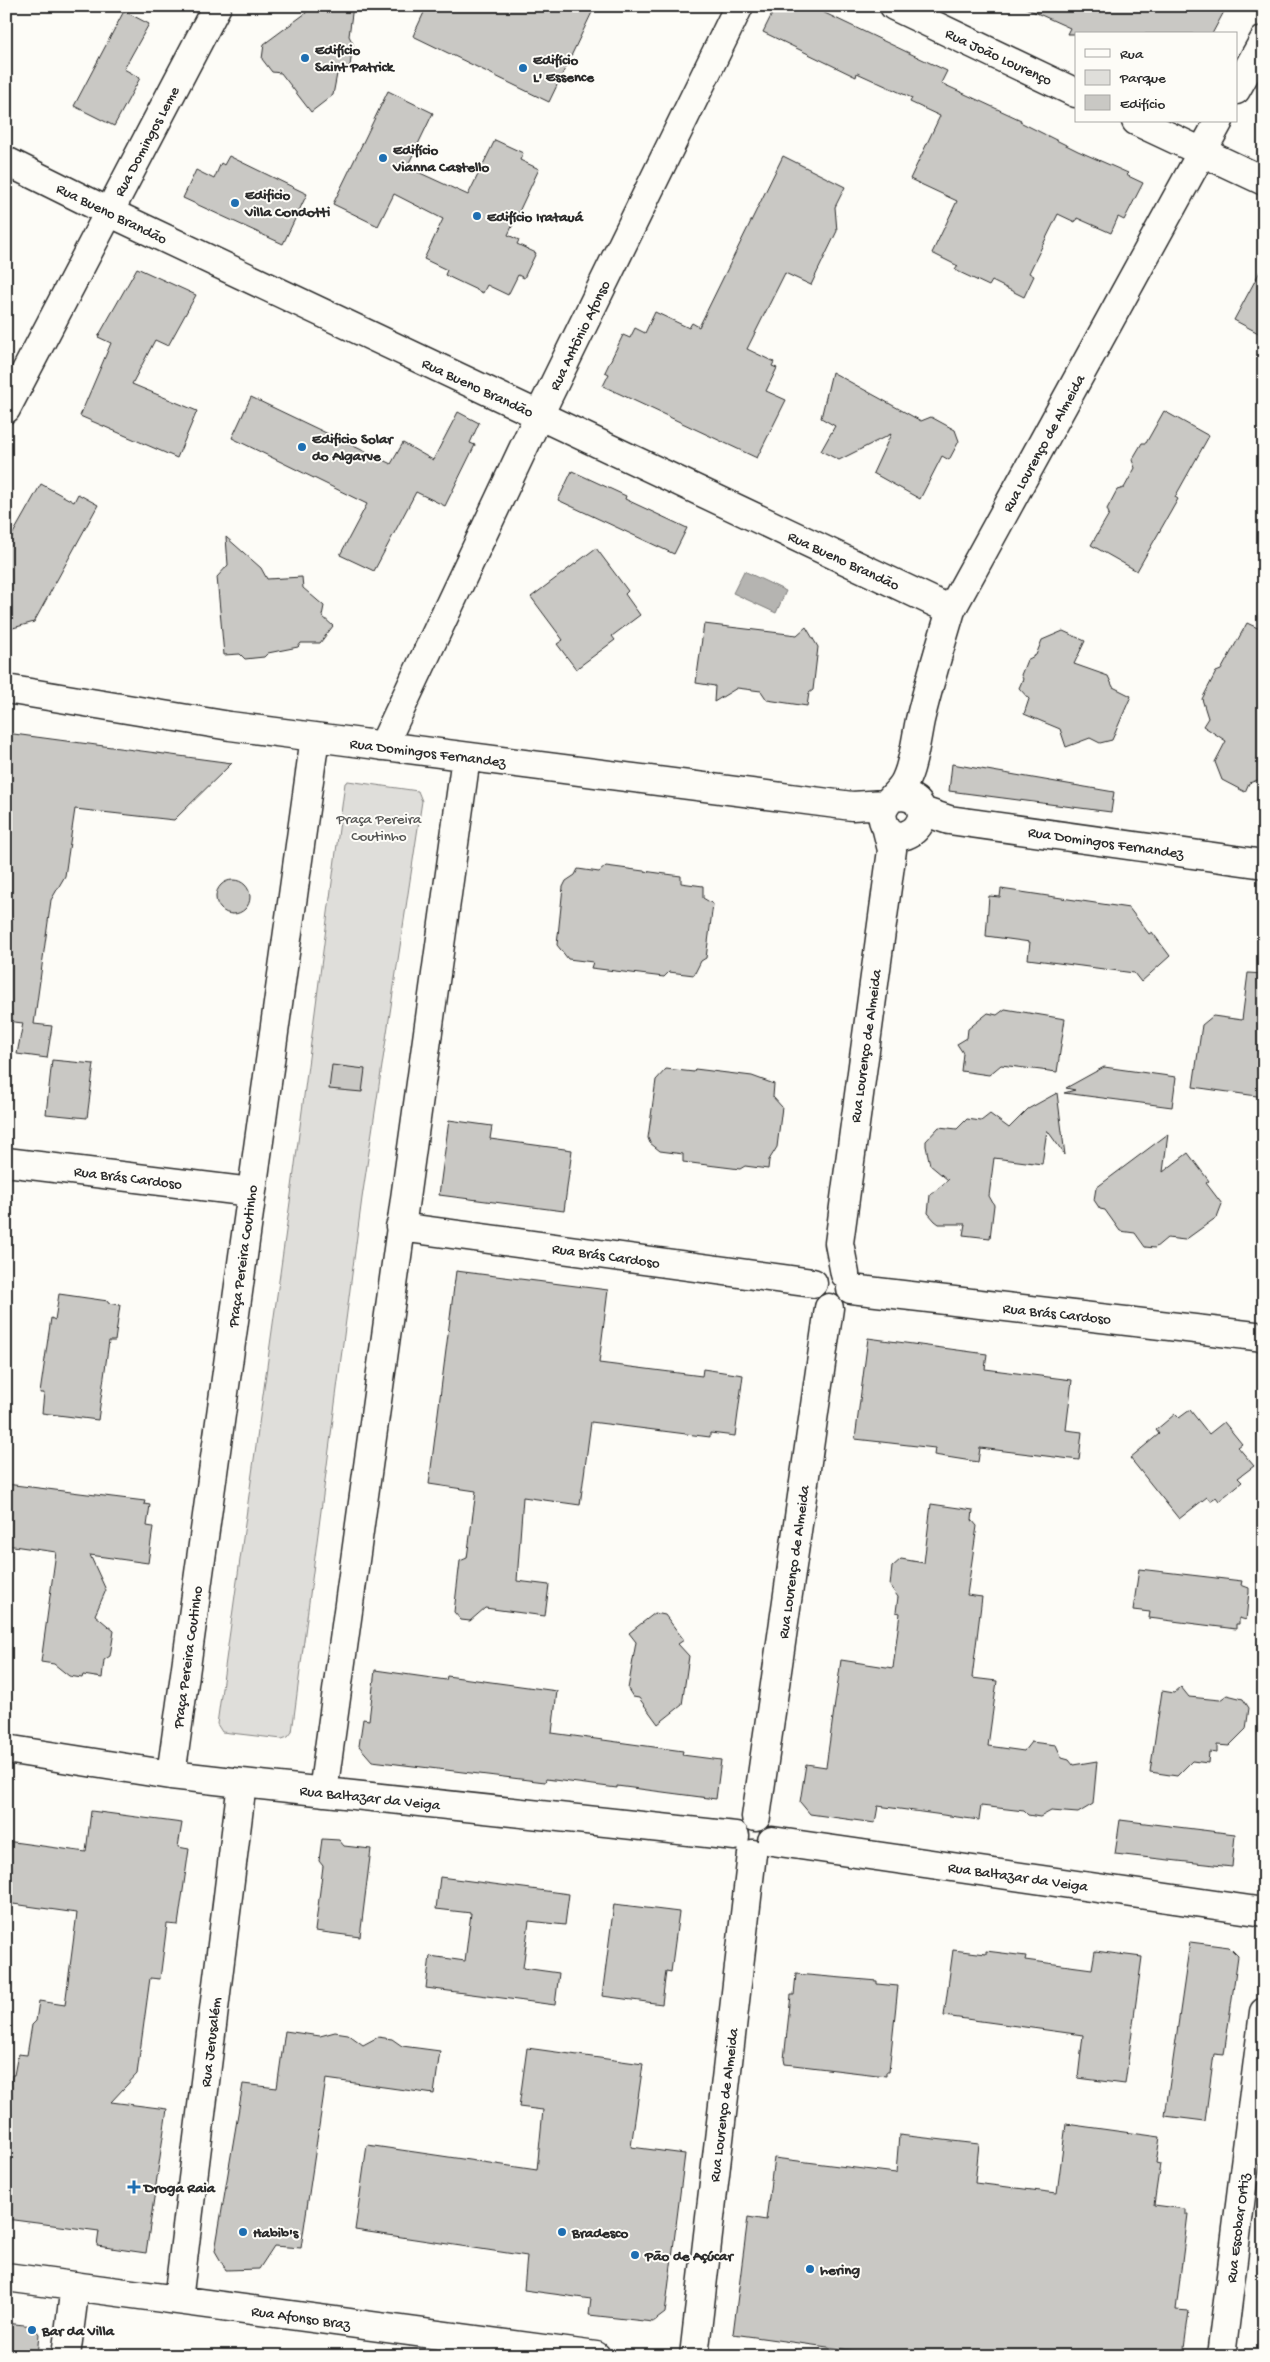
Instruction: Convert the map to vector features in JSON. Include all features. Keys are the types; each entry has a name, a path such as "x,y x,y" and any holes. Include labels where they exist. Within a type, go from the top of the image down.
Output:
{"street":[{"name":"Rua Domingos Leme","path":"6,409 218,6"},
{"name":"Rua Antônio Afonso","path":"383,746 539,415 739,6"},
{"name":"Rua João Lourenço","path":"894,6 1075,93"},
{"path":"1238,86 1264,40"},
{"path":"1138,122 1264,180"},
{"name":"Rua Lourenço de Almeida","path":"694,2356 753,1844 738,1826 746,1819 756,1817 829,1308 839,1306 848,1299 832,1280 839,1243 900,815 934,668 951,610 1218,122"},
{"name":"Rua Bueno Brandão","path":"6,162 951,610"},
{"name":"Rua Domingos Fernandez","path":"6,689 220,724 852,806 900,815 949,820 1264,864"},
{"name":"Praça Pereira Coutinho","path":"171,1775 315,737"},
{"path":"323,1792 466,757"},
{"name":"Rua Brás Cardoso","path":"6,1162 251,1192"},
{"name":"Rua Brás Cardoso","path":"400,1227 832,1280 1264,1337"},
{"name":"Rua Baltazar da Veiga","path":"6,1749 171,1775 753,1844 1264,1912"},
{"name":"Rua Jerusalém","path":"178,2300 242,1783"},
{"name":"Rua Escobar Ortiz","path":"1221,2356 1264,2012"},
{"name":"Rua Afonso Braz","path":"6,2277 596,2356"},
{"path":"66,2356 75,2286"}],"green space":[{"name":"Praça Pereira Coutinho","path":"348,781 418,791 422,801 362,1198 292,1732 288,1737 282,1739 222,1732 217,1724 291,1195 345,783"}],"shaded area":[{"path":"744,571 786,591 776,613 733,593"}],"building":[{"name":"Edifício Saint Patrick","path":"307,6 353,6 349,36 353,44 350,66 337,74 333,95 311,112 281,73 272,72 262,59 264,44 306,13"},
{"name":"Edifício L' Essence","path":"427,6 595,6 549,102 413,36"},
{"path":"776,6 810,6 947,71 941,83 1021,120 1020,122 1078,151 1128,173 1126,175 1143,183 1124,220 1118,217 1111,233 1077,218 1075,222 1058,214 1029,273 1034,276 1024,297 992,281 989,286 955,270 958,266 932,253 957,201 910,179 940,116 910,102 912,98 857,73 856,77 763,32"},
{"path":"1021,6 1227,6 1213,32 1075,32 1075,34 1067,34 1070,28"},
{"path":"124,11 149,24 124,69 140,78 114,126 74,106"},
{"path":"388,91 433,113 407,167 468,195 495,140 523,153 520,160 539,169 508,235 519,240 517,244 536,253 524,278 518,275 508,295 487,285 483,293 445,275 447,270 424,259 443,219 394,194 378,226 333,204"},
{"name":"Edificio Villa Condotti","path":"229,156 307,194 283,244 183,198 196,170 214,179 221,163 224,165"},
{"path":"783,156 845,187 835,207 837,231 811,285 785,273 747,349 774,362 772,366 777,368 766,391 786,400 757,458 603,386 609,374 605,372 623,335 630,338 635,328 645,333 655,312 689,328 692,323 699,327"},
{"path":"1264,264 1264,336 1234,320"},
{"path":"137,268 196,295 168,346 155,340 132,384 197,411 177,458 80,416 111,343 98,337"},
{"path":"832,372 921,421 931,417 955,430 959,441 949,460 942,456 920,499 873,473 891,434 839,460 821,451 835,426 821,418"},
{"path":"251,397 391,464 403,443 433,460 458,412 479,423 470,443 475,445 445,506 416,492 374,571 340,555 367,504 232,438"},
{"path":"1164,411 1209,436 1175,497 1178,499 1137,571 1091,545 1109,514 1107,509 1117,490 1124,488 1135,468 1132,460 1142,443 1146,443"},
{"path":"572,471 626,496 625,499 687,528 674,554 558,500"},
{"path":"41,484 74,502 78,494 98,505 34,622 6,630 6,546"},
{"path":"226,537 261,568 267,579 302,577 303,588 324,606 322,616 333,626 320,643 301,643 298,647 268,653 264,657 245,659 240,654 224,655 217,577 228,565"},
{"path":"596,548 628,591 625,594 640,615 612,636 615,640 576,669 557,644 563,640 531,597"},
{"path":"1247,623 1264,631 1264,768 1258,780 1249,783 1245,792 1222,780 1215,762 1226,741 1203,726 1208,718 1202,699 1216,672 1221,670"},
{"path":"704,624 797,635 806,627 818,647 813,690 809,693 807,706 767,700 761,691 737,688 714,702 715,686 696,683"},
{"path":"1063,631 1085,641 1074,664 1108,676 1113,687 1131,696 1112,740 1100,743 1090,738 1066,747 1060,729 1024,714 1029,699 1019,688 1023,679 1021,675 1027,660 1036,655 1042,640"},
{"path":"6,733 232,763 174,820 75,809 65,876 51,900 34,1024 52,1026 47,1058 17,1054 23,1023 6,1021"},
{"path":"952,764 1114,792 1111,812 949,791"},
{"path":"606,866 681,876 681,883 703,886 703,898 713,904 706,958 701,961 694,975 669,972 664,977 591,968 593,962 568,959 557,945 563,887 566,881 575,875 578,869 599,872"},
{"path":"233,880 240,881 245,885 249,890 249,904 245,909 240,913 233,914 226,913 221,909 217,904 216,897 217,890 221,885 226,881"},
{"path":"1001,889 1129,908 1149,934 1152,932 1170,956 1141,982 1134,973 1028,959 1030,942 986,936 989,896 1000,897"},
{"path":"1248,973 1264,974 1264,1097 1193,1087 1202,1025 1213,1016 1242,1020"},
{"path":"1005,1009 1065,1019 1057,1072 1001,1065 989,1075 961,1071 963,1053 957,1044 967,1038 968,1029 988,1013 997,1015"},
{"path":"52,1060 94,1064 87,1118 46,1114"},
{"path":"332,1065 365,1069 362,1092 329,1089"},
{"path":"1104,1067 1176,1077 1172,1107 1064,1093 1075,1090 1066,1088"},
{"path":"666,1069 694,1072 695,1069 752,1076 774,1084 773,1097 782,1107 777,1147 769,1160 768,1169 745,1166 740,1169 683,1162 683,1154 660,1151 650,1143 648,1138 656,1080"},
{"path":"1057,1093 1065,1155 1047,1130 1042,1164 994,1158 989,1196 994,1205 990,1238 963,1235 965,1224 939,1224 935,1221 928,1213 930,1195 948,1180 930,1165 926,1141 939,1127 957,1129 967,1119 981,1121 990,1114 1009,1128 1028,1109"},
{"path":"449,1120 492,1126 490,1139 572,1150 564,1211 439,1195"},
{"path":"1168,1134 1163,1172 1188,1153 1209,1181 1206,1183 1222,1204 1217,1217 1185,1240 1167,1238 1155,1248 1145,1247 1135,1233 1120,1231 1105,1210 1100,1209 1094,1200 1096,1188"},
{"path":"456,1271 608,1290 599,1363 702,1376 703,1369 743,1375 735,1436 710,1433 710,1437 591,1422 580,1505 523,1497 517,1581 549,1585 545,1616 485,1608 470,1621 461,1620 454,1612 460,1561 467,1558 476,1491 429,1484"},
{"path":"59,1294 108,1301 108,1303 120,1305 115,1341 109,1341 98,1420 42,1413 44,1393 40,1393 51,1318 55,1320"},
{"path":"868,1338 987,1354 985,1369 1072,1380 1066,1430 1082,1432 1079,1460 980,1448 978,1462 934,1455 935,1448 855,1439"},
{"path":"1190,1410 1209,1434 1224,1422 1242,1444 1238,1447 1254,1466 1238,1478 1242,1482 1219,1501 1216,1497 1210,1501 1207,1497 1179,1519 1130,1458 1159,1434 1156,1430 1175,1414 1179,1418"},
{"path":"6,1484 145,1501 144,1504 150,1505 147,1526 153,1527 148,1563 90,1555 106,1590 95,1615 114,1631 110,1656 104,1660 102,1678 83,1675 82,1678 69,1676 54,1664 41,1662 56,1552 6,1545"},
{"path":"931,1504 973,1510 972,1520 977,1526 967,1595 982,1597 972,1678 997,1681 988,1746 1024,1751 1031,1742 1056,1745 1062,1758 1069,1760 1073,1765 1097,1761 1093,1804 1078,1813 1051,1811 1040,1817 1028,1815 1024,1811 981,1806 979,1820 878,1806 875,1823 810,1814 800,1802 806,1764 826,1767 841,1660 893,1668 900,1613 896,1612 898,1597 890,1586 892,1567 901,1559 924,1563"},
{"path":"1139,1569 1242,1581 1241,1585 1249,1588 1246,1620 1239,1618 1239,1624 1236,1624 1236,1629 1149,1618 1150,1612 1133,1610"},
{"path":"655,1613 665,1615 684,1640 678,1644 689,1656 682,1705 658,1724 639,1698 633,1697 628,1689 636,1642 629,1633"},
{"path":"375,1670 446,1680 447,1676 557,1691 552,1733 683,1751 682,1755 721,1760 716,1799 617,1786 617,1788 546,1779 545,1782 372,1761 359,1746 363,1719 369,1720"},
{"path":"1181,1687 1189,1697 1220,1700 1227,1695 1243,1699 1249,1708 1246,1729 1229,1746 1217,1745 1217,1753 1209,1752 1208,1763 1192,1761 1177,1776 1150,1772 1162,1691 1174,1693"},
{"path":"91,1811 182,1823 178,1847 189,1849 178,1925 167,1924 160,1979 150,1978 137,2074 111,2102 167,2109 146,2253 97,2246 99,2231 6,2219 6,2117 12,2075 14,2075 18,2054 27,2055 32,2025 36,2021 39,2001 65,2005 77,1913 6,1903 6,1841 86,1852"},
{"path":"1120,1820 1235,1834 1232,1867 1115,1854"},
{"path":"322,1839 339,1840 344,1846 371,1849 360,1937 315,1931 323,1866 319,1861"},
{"path":"440,1877 569,1894 565,1925 529,1921 523,1968 559,1973 555,2005 426,1988 430,1956 465,1961 471,1913 436,1909"},
{"path":"614,1904 679,1912 671,1972 666,1971 662,2004 602,1996"},
{"path":"1190,1942 1229,1947 1238,1956 1224,2055 1214,2054 1205,2121 1165,2116"},
{"path":"953,1950 986,1954 986,1951 1026,1956 1025,1960 1092,1969 1095,1951 1142,1957 1125,2084 1078,2078 1083,2035 944,2016"},
{"path":"796,1974 877,1981 877,1984 898,1986 889,2072 886,2072 886,2076 785,2064 791,1995 794,1995"},
{"path":"285,2031 320,2036 335,2032 348,2034 363,2045 378,2037 392,2039 402,2046 440,2051 434,2094 326,2079 301,2248 274,2246 259,2269 226,2270 215,2251 243,2084 277,2088"},
{"path":"527,2048 643,2064 631,2147 685,2154 665,2313 653,2322 589,2315 591,2299 524,2290 527,2256 355,2230 367,2145 537,2170 543,2110 519,2107"},
{"path":"1066,2124 1160,2137 1156,2163 1160,2164 1154,2205 1185,2209 1185,2214 1188,2214 1176,2310 1189,2311 1183,2356 893,2356 733,2334 748,2217 766,2220 774,2158 896,2173 899,2135 979,2144 975,2183 1057,2193"},
{"path":"6,2323 33,2326 39,2334 37,2356 6,2356"}],"place":[{"name":"Edifício Saint Patrick","path":"305,58"},
{"name":"Edifício L' Essence","path":"523,68"},
{"name":"Edifício Vianna Castello","path":"383,158"},
{"name":"Edificio Villa Condotti","path":"235,203"},
{"name":"Edifício Iratauá","path":"477,216"},
{"name":"Edificio Solar do Algarve","path":"302,447"},
{"name":"Droga Raia","path":"134,2187"},
{"name":"Habib's","path":"243,2232"},
{"name":"Bradesco","path":"562,2232"},
{"name":"Pão de Açúcar","path":"635,2255"},
{"name":"hering","path":"810,2269"},
{"name":"Bar da Villa","path":"32,2330"}]}
